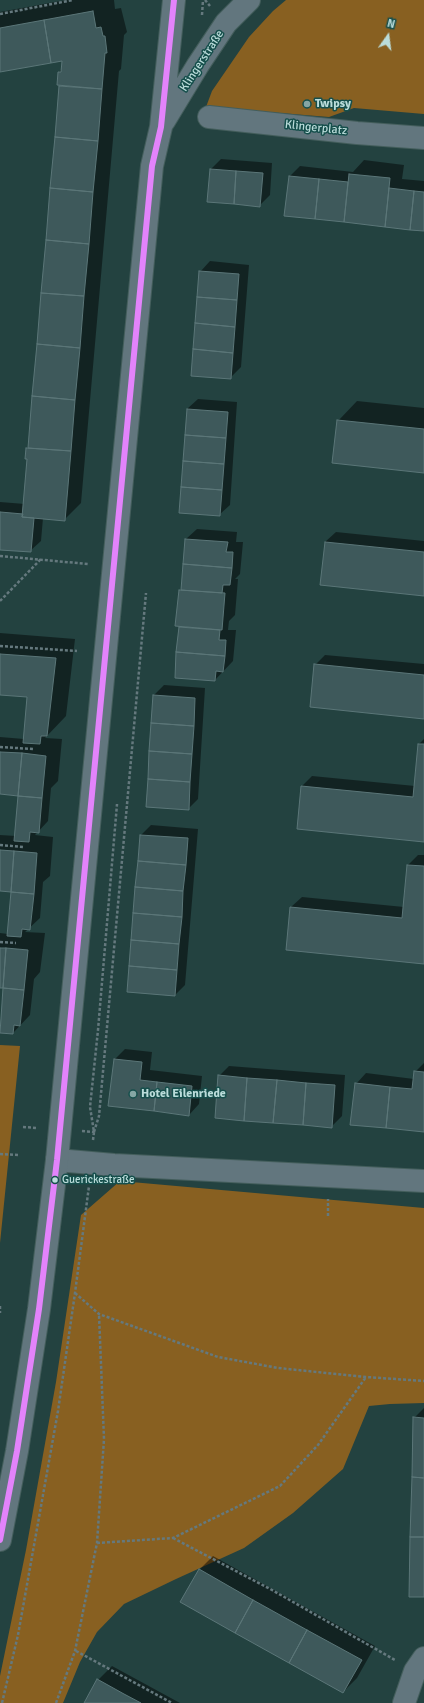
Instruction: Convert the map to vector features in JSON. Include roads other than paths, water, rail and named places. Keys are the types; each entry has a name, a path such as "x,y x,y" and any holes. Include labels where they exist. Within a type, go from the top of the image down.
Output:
{"street":[{"name":"Klingerstraße","path":"0,1540 17,1451 39,1309 57,1160 152,166 161,127 174,0"},
{"name":"Klingerstraße","path":"161,127 226,22 249,0"},
{"name":"Klingerplatz","path":"209,117 357,133 424,138"},
{"path":"57,1160 114,1165 424,1181"},
{"path":"404,1703 419,1665"}],"place":[{"name":"Twipsy","path":"307,104"},
{"name":"Hotel Eilenriede","path":"133,1094"},
{"name":"Guerickestraße","path":"55,1180"}]}
